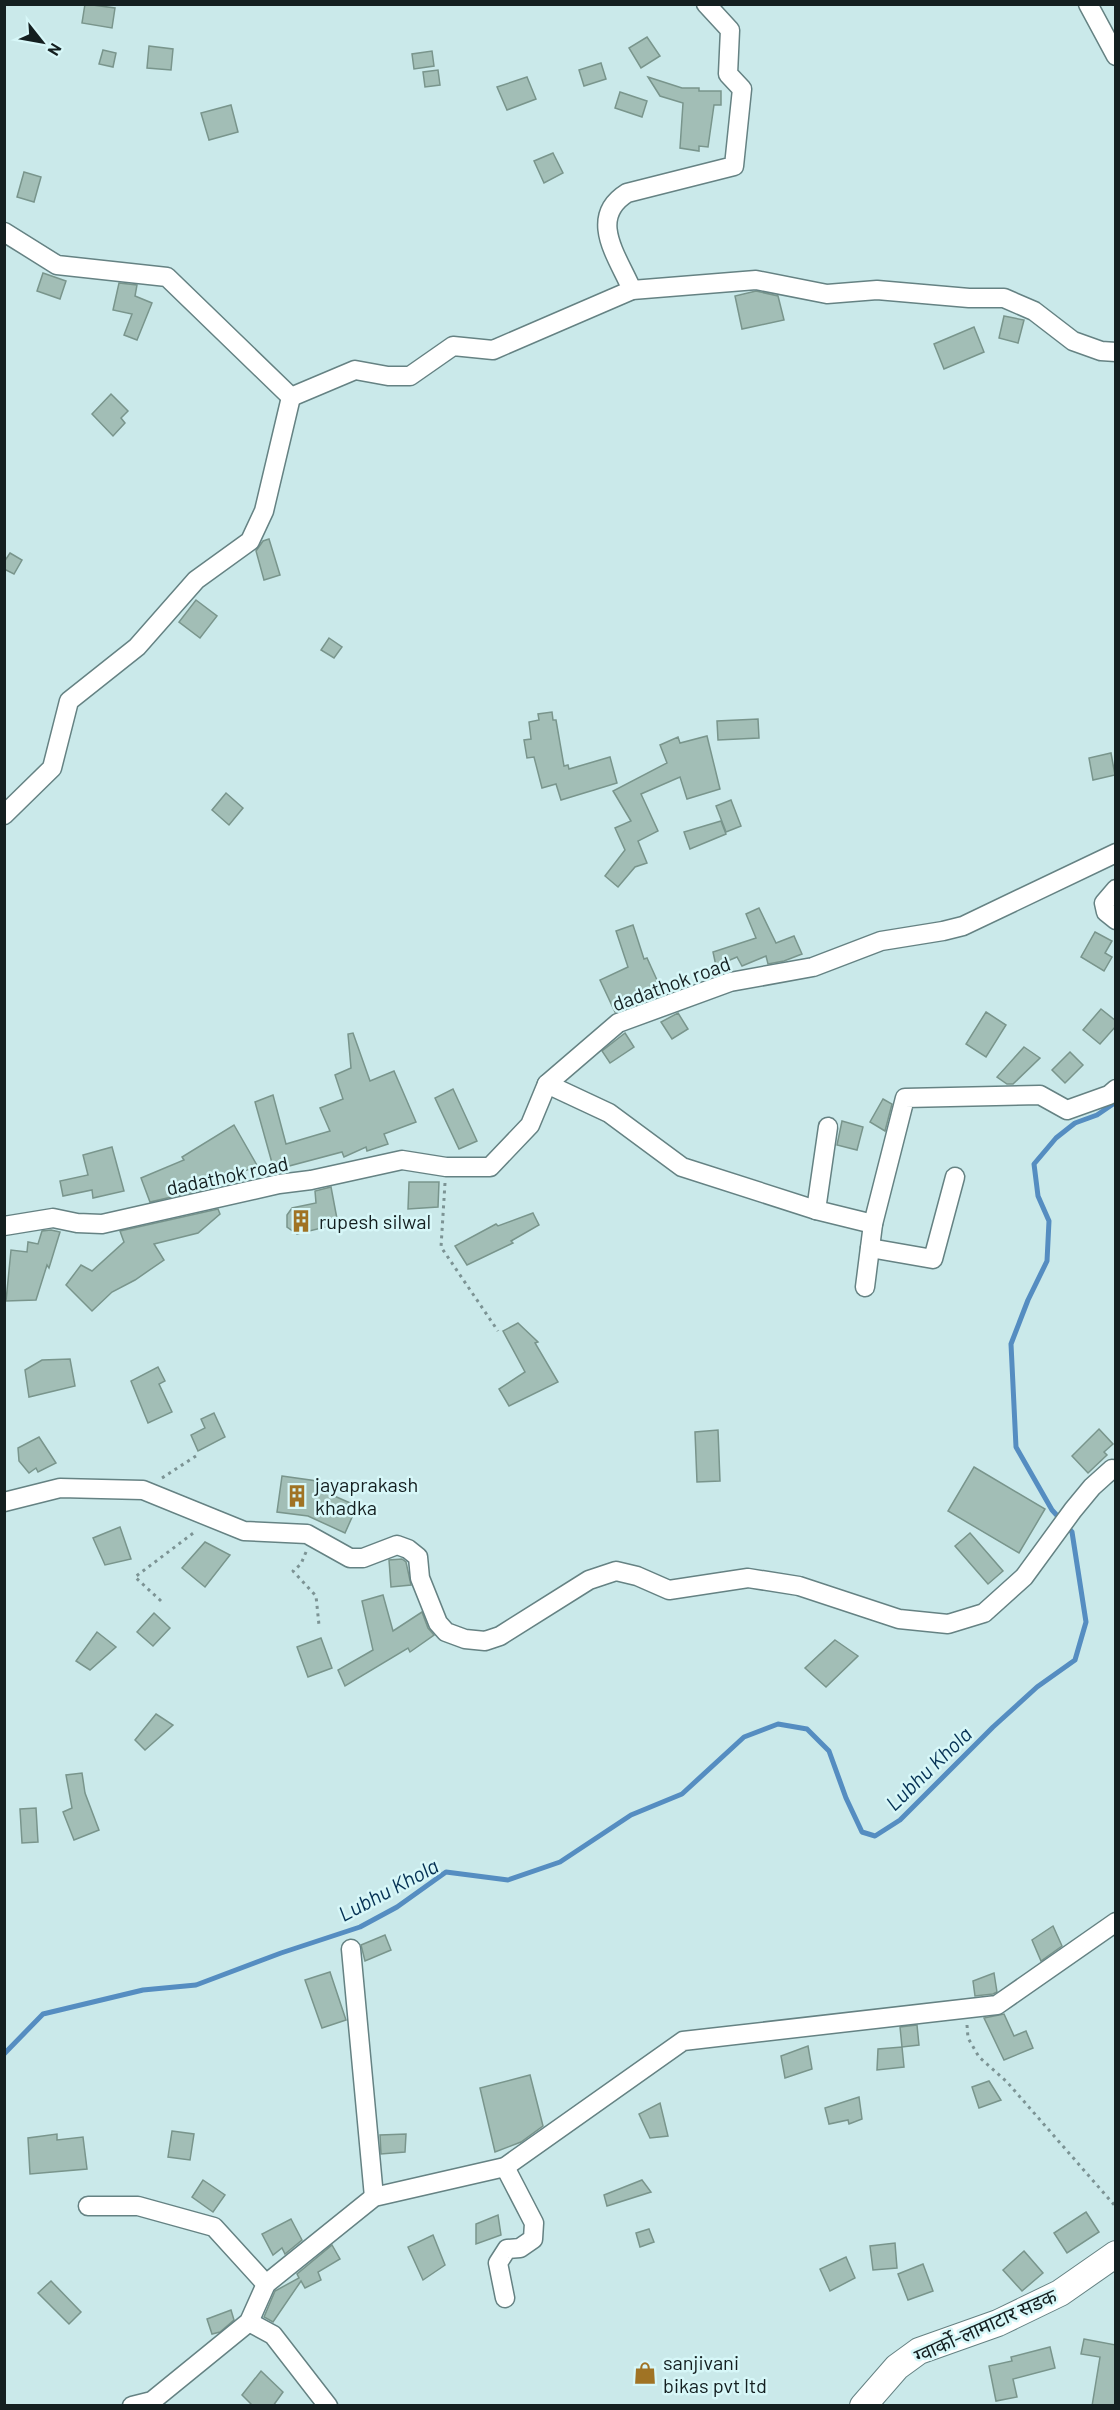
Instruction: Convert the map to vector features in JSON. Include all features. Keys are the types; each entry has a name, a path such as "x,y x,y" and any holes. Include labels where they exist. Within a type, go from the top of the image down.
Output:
{"main road":[{"name":"ग्वार्को-लामाटार सडक","path":"863,2406 897,2367 919,2351 998,2323 1060,2293 1116,2254"}],"street":[{"path":"632,290 607,235 606,222 609,210 616,200 627,193 734,166 742,89 728,75 730,30 706,4"},
{"path":"1088,4 1116,56"},
{"path":"4,232 57,265 167,277 291,396"},
{"path":"291,396 355,370 388,376 410,376 453,346 493,350 632,290 756,280 827,294 878,290 969,298 1004,298 1034,311 1072,341 1101,351 1116,352"},
{"path":"4,815 52,768 69,701 137,647 196,580 250,541 264,511 291,396"},
{"name":"dadathok road","path":"4,1226 53,1218 77,1223 102,1224 279,1184 311,1180 402,1160 446,1167 490,1167 530,1125 547,1084 618,1023 730,982 813,966 881,941 963,926 1116,853"},
{"path":"1116,890 1104,903 1106,912 1116,920"},
{"path":"547,1084 609,1113 682,1167 816,1210 873,1224"},
{"path":"865,1287 873,1224 905,1098 1040,1095 1067,1110 1109,1095 1116,1089"},
{"path":"816,1210 828,1127"},
{"path":"870,1248 933,1259 955,1177"},
{"path":"4,1502 60,1488 143,1490 244,1531 313,1536 350,1558 363,1558 397,1545 408,1548 418,1557 420,1578 438,1623 446,1632 465,1639 485,1641 517,1628 589,1580 616,1572 637,1576 669,1590 748,1578 799,1587 899,1618 948,1624 984,1613 1024,1577 1057,1530 1092,1487 1112,1469 1116,1470"},
{"path":"132,2406 152,2401 249,2322 266,2284 374,2196 505,2167 683,2041 997,2005 1116,1922"},
{"path":"351,1948 374,2196"},
{"path":"505,2167 534,2223 533,2239 520,2248 507,2248 498,2263 505,2298"},
{"path":"88,2206 138,2206 214,2227 266,2284"},
{"path":"249,2322 273,2335 328,2406"}],"path":[{"path":"446,1167 441,1247 498,1331"},
{"path":"143,1490 199,1454"},
{"path":"161,1601 135,1577 212,1519"},
{"path":"313,1536 301,1564 293,1571 316,1596 319,1625"},
{"path":"967,2008 968,2038 979,2057 1007,2082 1116,2207"}],"building":[{"path":"85,4 115,8 112,28 82,23"},
{"path":"647,37 660,56 641,68 629,48"},
{"path":"149,46 173,49 171,70 147,68"},
{"path":"103,50 116,53 113,67 99,64"},
{"path":"432,51 434,66 414,69 412,54"},
{"path":"601,63 606,79 584,86 579,70"},
{"path":"438,70 440,85 425,87 423,72"},
{"path":"527,77 536,99 507,110 497,87"},
{"path":"648,77 682,88 721,91 721,105 714,105 708,147 699,146 699,151 680,148 683,103 660,96"},
{"path":"620,92 647,101 642,117 615,108"},
{"path":"231,105 238,132 209,140 201,113"},
{"path":"553,153 563,173 544,183 534,161"},
{"path":"24,172 41,177 34,202 17,197"},
{"path":"43,273 66,281 60,299 37,291"},
{"path":"119,283 137,285 135,296 152,303 137,340 124,335 132,314 113,310"},
{"path":"756,291 778,296 784,320 742,329 735,296"},
{"path":"1004,316 1024,320 1018,343 999,338"},
{"path":"974,327 984,352 944,369 934,344"},
{"path":"111,394 128,411 121,418 125,423 113,436 92,414"},
{"path":"269,539 280,575 264,580 256,551 263,541"},
{"path":"10,553 22,560 14,574 4,569 4,562"},
{"path":"196,600 217,616 200,638 179,622"},
{"path":"329,638 342,647 334,658 321,650"},
{"path":"552,712 553,720 556,720 564,766 568,765 569,769 610,757 617,783 561,800 556,784 542,788 534,757 527,758 524,740 531,739 529,722 539,720 538,714"},
{"path":"758,719 759,738 718,740 717,721"},
{"path":"707,736 720,789 687,799 680,777 641,794 658,831 638,841 647,863 635,867 618,887 605,876 625,850 615,828 631,821 613,791 667,763 660,745 678,737 680,743"},
{"path":"1111,753 1115,775 1093,780 1089,758"},
{"path":"226,793 243,808 229,825 212,810"},
{"path":"731,800 741,826 726,832 716,806"},
{"path":"721,821 726,834 690,849 684,832"},
{"path":"759,908 776,943 794,936 802,954 768,964 766,956 742,966 737,957 716,966 713,952 756,938 746,914"},
{"path":"633,925 644,959 647,958 662,991 615,1012 600,980 628,967 616,931"},
{"path":"1095,932 1112,941 1105,953 1112,957 1104,971 1081,957"},
{"path":"1101,1009 1116,1021 1116,1026 1100,1044 1083,1030"},
{"path":"986,1012 1006,1025 986,1057 966,1044"},
{"path":"678,1013 688,1029 672,1039 661,1022"},
{"path":"353,1033 370,1081 394,1071 416,1122 384,1134 388,1144 367,1151 366,1147 344,1157 342,1152 274,1170 255,1102 273,1095 286,1144 330,1131 320,1108 343,1099 335,1075 351,1068 348,1034"},
{"path":"625,1033 634,1047 610,1063 602,1051"},
{"path":"1024,1047 1040,1058 1013,1084 1007,1084 997,1077"},
{"path":"1070,1052 1083,1065 1065,1083 1052,1070"},
{"path":"453,1089 477,1141 459,1149 435,1098"},
{"path":"883,1099 892,1104 885,1131 870,1122"},
{"path":"842,1121 863,1127 857,1150 837,1145"},
{"path":"234,1125 258,1167 240,1172 240,1179 206,1183 210,1188 150,1202 141,1178 184,1160 182,1157"},
{"path":"112,1147 124,1191 93,1198 92,1190 63,1196 60,1181 88,1175 83,1155"},
{"path":"409,1182 439,1182 438,1207 408,1209"},
{"path":"331,1187 338,1224 297,1234 287,1227 287,1215 292,1208 316,1203 315,1191"},
{"path":"218,1209 220,1214 198,1233 154,1244 164,1260 135,1280 112,1292 92,1311 66,1285 81,1265 92,1271 124,1242 120,1231"},
{"path":"533,1213 539,1225 511,1241 513,1243 467,1265 455,1246 496,1224 498,1226"},
{"path":"42,1231 60,1232 36,1300 6,1301 11,1250 27,1252 28,1242 38,1244"},
{"path":"518,1323 538,1342 535,1343 558,1382 509,1406 499,1389 525,1372 503,1331"},
{"path":"70,1359 75,1386 29,1397 25,1370 42,1360"},
{"path":"158,1367 165,1381 159,1384 172,1412 148,1423 131,1381"},
{"path":"214,1413 225,1437 198,1451 191,1435 205,1428 201,1419"},
{"path":"1099,1429 1113,1444 1104,1452 1107,1455 1088,1473 1072,1456"},
{"path":"718,1430 720,1481 697,1482 695,1432"},
{"path":"39,1437 56,1463 38,1472 36,1468 29,1473 19,1461 18,1448"},
{"path":"974,1467 1045,1509 1019,1553 948,1511"},
{"path":"282,1476 317,1481 316,1488 357,1506 345,1533 308,1516 277,1512"},
{"path":"120,1527 131,1559 105,1565 93,1538"},
{"path":"970,1533 1003,1571 988,1584 955,1546"},
{"path":"205,1542 230,1555 205,1587 182,1568"},
{"path":"402,1559 406,1562 411,1585 391,1587 389,1560"},
{"path":"383,1595 393,1631 422,1612 428,1628 434,1635 410,1652 408,1648 345,1686 338,1670 373,1650 362,1601"},
{"path":"154,1613 170,1628 153,1646 137,1632"},
{"path":"97,1632 116,1647 90,1670 76,1661"},
{"path":"321,1638 332,1668 308,1677 297,1647"},
{"path":"835,1640 858,1656 826,1687 805,1668"},
{"path":"156,1714 173,1725 145,1750 135,1740"},
{"path":"82,1773 85,1793 99,1830 74,1840 63,1812 72,1808 66,1775"},
{"path":"36,1808 38,1842 22,1843 20,1809"},
{"path":"1053,1926 1062,1946 1041,1961 1032,1940"},
{"path":"385,1935 391,1950 365,1961 361,1945"},
{"path":"330,1972 346,2020 322,2028 305,1980"},
{"path":"994,1973 997,1992 975,1996 973,1981"},
{"path":"1004,2014 1014,2036 1026,2031 1033,2048 1004,2060 984,2018"},
{"path":"917,2025 919,2045 902,2047 900,2027"},
{"path":"808,2046 812,2069 785,2078 781,2056"},
{"path":"902,2047 904,2067 877,2070 878,2049"},
{"path":"530,2075 543,2126 521,2142 495,2152 480,2088"},
{"path":"989,2081 1001,2100 979,2108 972,2087"},
{"path":"859,2097 862,2119 849,2124 848,2120 829,2124 825,2108"},
{"path":"660,2103 668,2136 650,2138 639,2114"},
{"path":"172,2131 194,2134 190,2160 168,2157"},
{"path":"57,2134 57,2140 83,2137 87,2169 30,2174 28,2138"},
{"path":"406,2134 405,2152 381,2154 380,2135"},
{"path":"203,2180 225,2195 213,2212 192,2197"},
{"path":"642,2180 651,2192 607,2206 604,2195"},
{"path":"1086,2212 1099,2232 1067,2253 1054,2233"},
{"path":"498,2215 501,2235 476,2244 476,2224"},
{"path":"291,2219 302,2240 285,2254 282,2248 273,2255 262,2234"},
{"path":"649,2229 654,2242 640,2247 636,2233"},
{"path":"433,2235 445,2265 423,2280 408,2247"},
{"path":"895,2243 897,2268 873,2270 870,2246"},
{"path":"332,2245 340,2259 318,2272 321,2280 305,2288 301,2281 273,2322 264,2317 275,2291 299,2278 297,2274"},
{"path":"1024,2251 1043,2273 1022,2291 1003,2270"},
{"path":"846,2257 855,2278 830,2291 820,2269"},
{"path":"923,2264 933,2291 908,2300 898,2274"},
{"path":"51,2281 81,2312 69,2324 38,2293"},
{"path":"231,2310 234,2320 220,2332 212,2334 207,2319"},
{"path":"1084,2339 1116,2345 1116,2406 1092,2406 1100,2357 1081,2354"},
{"path":"1050,2347 1055,2368 1013,2379 1017,2397 996,2401 989,2366 1012,2361 1011,2357"},
{"path":"261,2371 283,2392 273,2406 253,2406 242,2395"}],"waterway":[{"name":"Lubhu Khola","path":"4,2054 43,2014 143,1990 196,1985 281,1953 360,1927 397,1907 446,1872 508,1880 560,1862 631,1815 682,1794 744,1737 778,1724 807,1729 829,1751 846,1798 862,1832 875,1836 900,1820 993,1727 1037,1687 1075,1660 1086,1622 1072,1532 1052,1510 1016,1447 1011,1344 1028,1300 1047,1261 1049,1221 1038,1196 1034,1164 1056,1138 1075,1123 1097,1115 1116,1102"}],"place":[{"name":"rupesh silwal","path":"301,1221"},
{"name":"jayaprakash khadka","path":"297,1496"},
{"name":"sanjivani bikas pvt ltd","path":"645,2373"}]}
